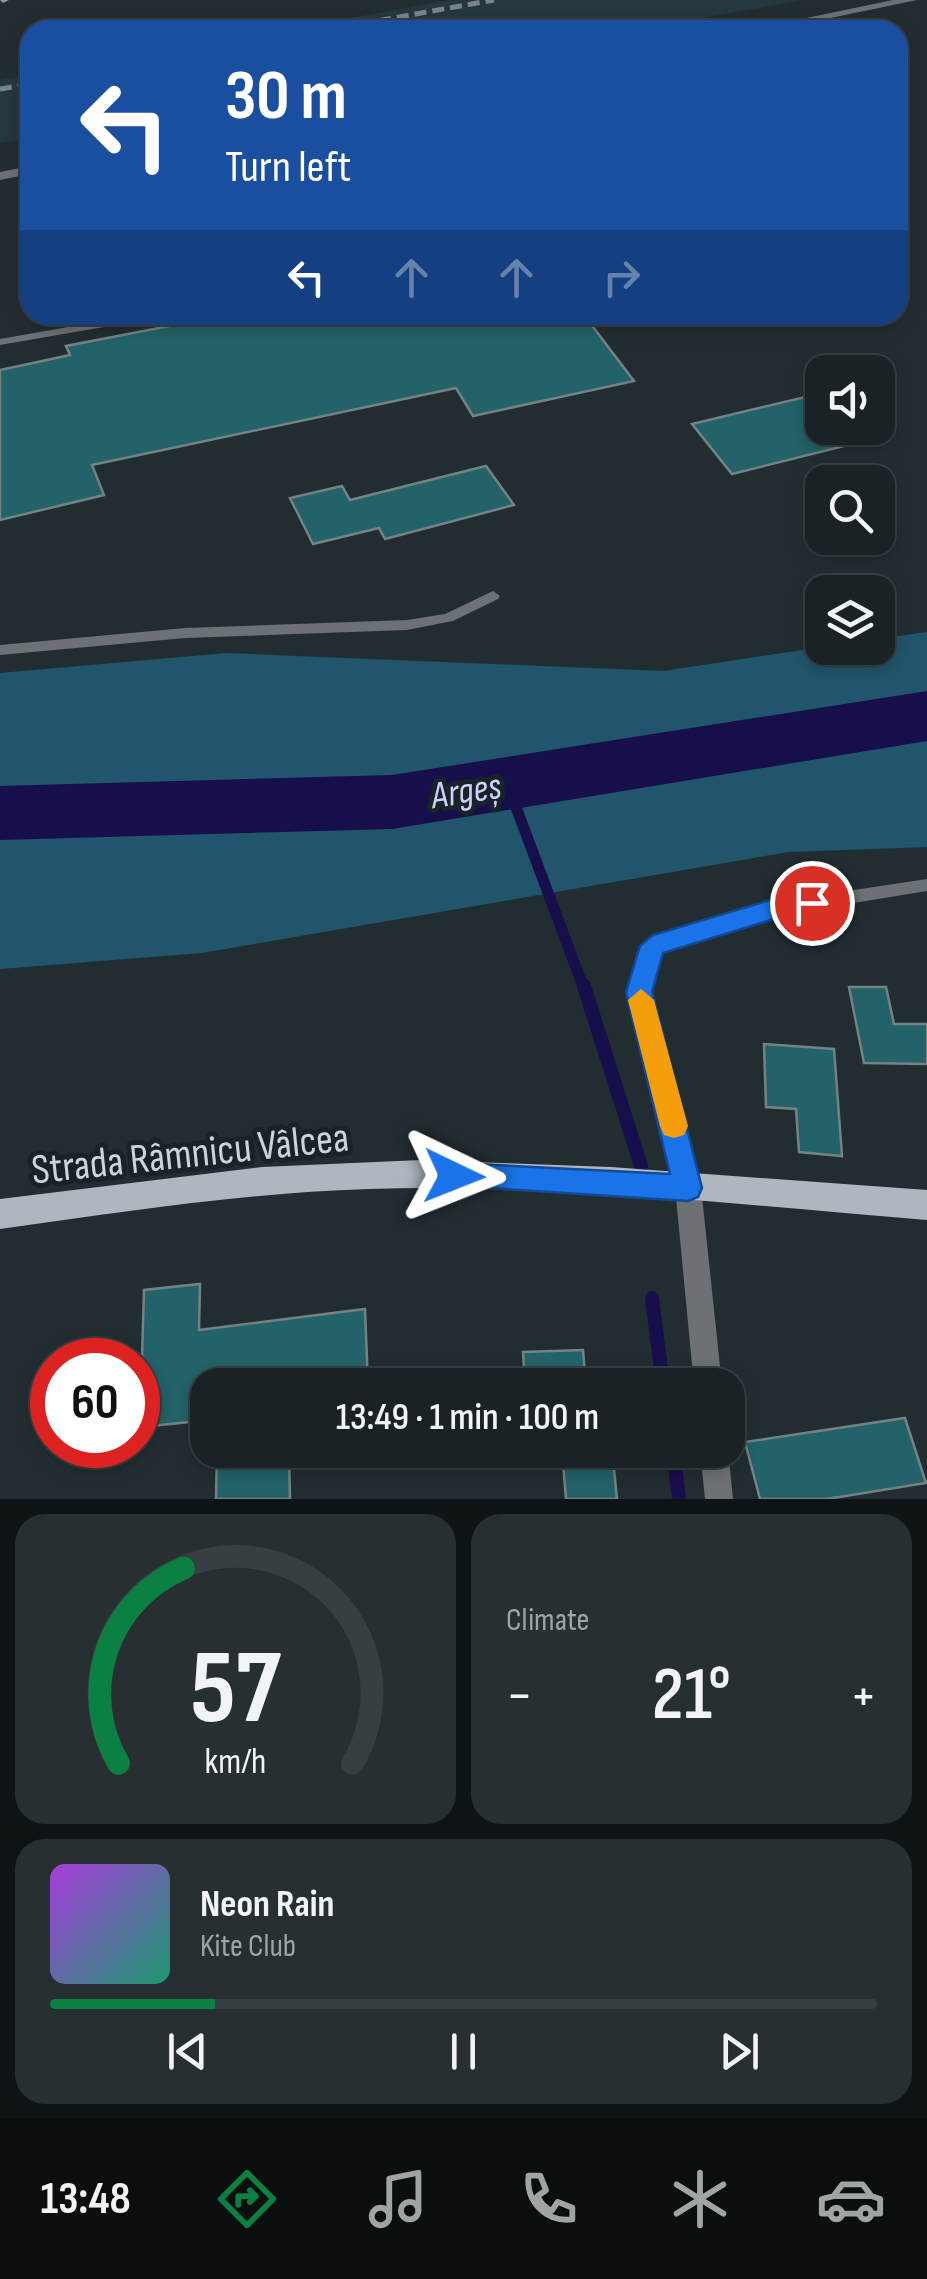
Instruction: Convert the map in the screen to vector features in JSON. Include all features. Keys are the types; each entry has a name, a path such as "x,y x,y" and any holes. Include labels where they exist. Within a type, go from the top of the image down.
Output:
{"main road":[{"name":"Strada Râmnicu Vâlcea","path":"0,1214 144,1194 334,1177 440,1175 927,1205"}],"street":[{"path":"807,20 910,0"},
{"path":"688,1188 706,1368"},
{"path":"716,1468 719,1499"}],"lane":[{"path":"0,342 98,325"},
{"path":"0,650 201,632 407,625 448,618 494,596"},
{"path":"688,1188 639,992 653,946 774,909 927,885"}],"shaded area":[{"path":"451,0 803,0 690,20 339,20"},
{"path":"20,77 20,140 0,143 0,80"},
{"path":"927,632 927,847 788,852 202,953 0,969 0,673 226,653 663,671 805,650 805,665 895,665 895,637"}],"building":[{"path":"174,325 592,325 634,381 473,416 456,388 92,465 104,495 0,520 0,370 70,355 66,346"},
{"path":"805,397 805,445 848,445 732,474 692,424"},
{"path":"486,466 514,505 385,539 379,528 313,544 290,498 342,486 350,500"},
{"path":"849,987 886,987 894,1024 927,1024 927,1064 864,1063"},
{"path":"764,1044 834,1049 842,1156 799,1152 796,1109 766,1107"},
{"path":"200,1284 199,1330 365,1309 367,1368 190,1368 190,1422 160,1425 160,1338 143,1338 144,1290"},
{"path":"583,1350 585,1368 524,1368 523,1352"},
{"path":"905,1418 926,1483 827,1499 760,1499 745,1442"},
{"path":"217,1468 289,1468 290,1499 216,1499"},
{"path":"563,1468 614,1468 617,1499 566,1499"}],"waterway":[{"name":"Argeș","path":"0,813 392,802 927,716"},
{"path":"507,783 584,989"},
{"path":"584,986 641,1166"},
{"path":"652,1298 661,1368"},
{"path":"675,1468 679,1499"}],"railway":[{"path":"382,20 494,0"},
{"path":"0,89 20,86"}],"slow traffic":[{"path":"641,1000 674,1126"}],"route":[{"path":"454,1176 688,1188 639,992 653,946 774,909 812,903"}]}
